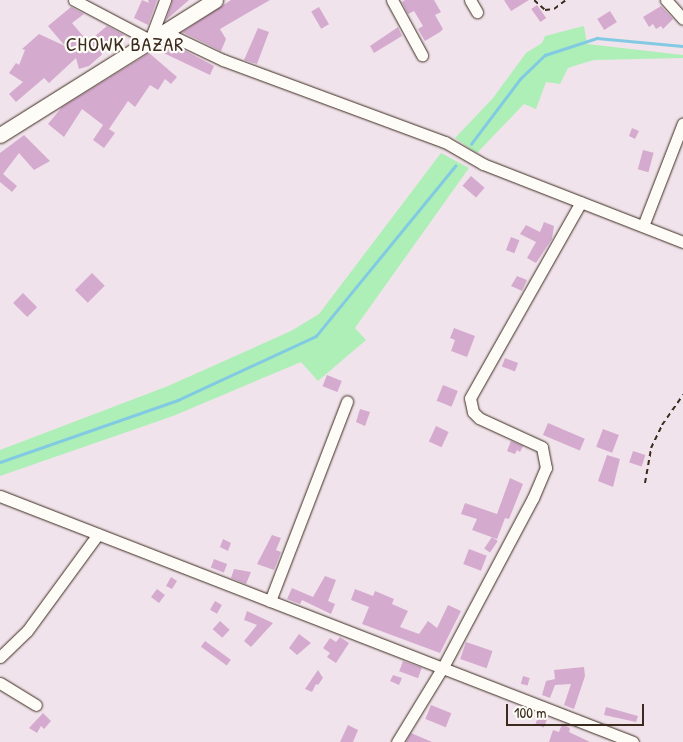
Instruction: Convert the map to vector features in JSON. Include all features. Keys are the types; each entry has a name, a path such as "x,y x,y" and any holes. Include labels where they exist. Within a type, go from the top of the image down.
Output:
{"main road":[{"path":"0,135 156,35 215,0"}],"street":[{"path":"74,0 156,35 445,142 483,164 683,242"},
{"path":"156,35 165,0"},
{"path":"392,0 422,55"},
{"path":"470,0 477,12"},
{"path":"666,0 683,19"},
{"path":"644,226 683,123"},
{"path":"397,742 443,668 534,498 546,468 542,447 479,418 473,412 470,398 581,202"},
{"path":"270,601 346,401"},
{"path":"0,496 633,742"},
{"path":"0,657 27,631 98,534"},
{"path":"0,683 36,705"}],"path":[{"path":"534,0 545,10 554,9 566,0"},
{"path":"645,483 653,443 683,394"}],"green space":[{"path":"584,26 587,44 683,55 683,58 594,60 568,68 560,84 546,82 536,109 524,104 477,153 455,138 493,98 526,53 542,43 545,36"},
{"path":"441,153 469,168 355,328 366,340 318,381 301,362 173,416 0,476 0,450 168,386 291,331 319,314"}],"building":[{"path":"142,0 149,3 148,0 157,0 148,25 134,18"},
{"path":"172,0 189,0 166,20 172,3"},
{"path":"231,0 270,0 220,29 226,39 221,51 182,32"},
{"path":"405,0 434,0 441,12 435,15 443,29 425,41 418,29 423,26 414,11 408,14 402,2"},
{"path":"504,0 529,0 511,11"},
{"path":"537,5 546,18 540,22 531,9"},
{"path":"661,6 673,19 663,29 661,26 656,29 653,24 649,27 643,17"},
{"path":"71,7 84,14 72,23 88,42 107,26 124,35 89,66 79,69 76,58 49,83 44,78 16,102 9,94 23,82 9,73 16,63 19,65 25,50 22,49 39,34 65,46 48,26"},
{"path":"319,7 329,24 321,29 311,12"},
{"path":"610,11 617,22 604,30 597,19"},
{"path":"398,27 402,36 374,53 370,46"},
{"path":"258,28 269,32 257,64 244,60"},
{"path":"167,41 214,66 210,75 155,49"},
{"path":"149,53 177,77 171,84 165,79 158,90 150,85 135,107 128,101 109,129 115,133 104,148 93,140 103,125 82,109 64,137 48,124 62,107"},
{"path":"632,128 639,131 635,139 629,136"},
{"path":"24,135 50,161 34,170 19,153 3,174 17,186 12,192 0,182 0,153"},
{"path":"643,150 654,153 648,172 638,169"},
{"path":"471,176 485,188 476,198 462,186"},
{"path":"544,222 554,226 552,239 536,263 527,258 536,242 520,234 526,225 540,232"},
{"path":"511,237 519,240 514,253 506,250"},
{"path":"92,273 105,286 88,303 75,290"},
{"path":"517,276 527,280 522,291 511,286"},
{"path":"23,293 37,307 27,317 13,303"},
{"path":"454,328 475,336 467,357 451,351 455,340 450,338"},
{"path":"505,358 518,363 515,371 502,366"},
{"path":"327,375 342,381 337,392 323,386"},
{"path":"443,385 458,391 451,407 437,401"},
{"path":"360,409 370,412 365,426 356,422"},
{"path":"548,423 585,439 580,451 543,435"},
{"path":"436,426 449,432 442,447 429,441"},
{"path":"603,429 619,435 612,453 596,447"},
{"path":"511,441 523,446 520,452 517,450 515,454 507,451"},
{"path":"633,451 645,455 642,466 629,462"},
{"path":"607,455 620,459 613,487 598,481"},
{"path":"510,478 523,484 509,519 505,518 497,539 472,530 477,519 461,514 465,503 497,514"},
{"path":"272,535 281,538 276,550 281,552 274,570 257,564"},
{"path":"492,537 498,541 490,553 484,549"},
{"path":"223,539 231,543 228,551 220,547"},
{"path":"469,549 487,556 481,571 463,564"},
{"path":"214,559 227,564 224,572 211,567"},
{"path":"234,569 251,572 246,584 231,578"},
{"path":"325,576 336,580 328,601 335,604 331,614 302,600 300,604 287,599 292,588 313,597"},
{"path":"171,577 177,581 172,589 166,586"},
{"path":"157,589 165,595 159,603 151,597"},
{"path":"355,589 373,596 375,591 394,599 392,604 408,611 400,627 419,634 428,621 437,628 448,605 461,611 440,653 362,624 369,607 351,600"},
{"path":"215,601 222,605 217,614 210,610"},
{"path":"247,611 273,623 251,647 244,641 257,625 244,620"},
{"path":"220,621 230,630 222,638 213,629"},
{"path":"299,634 311,643 297,655 289,648"},
{"path":"340,637 349,643 336,663 327,657 330,653 323,648 330,638 336,642"},
{"path":"205,641 231,660 227,665 201,647"},
{"path":"466,642 492,651 487,668 460,659"},
{"path":"403,661 422,668 418,678 399,671"},
{"path":"584,667 585,676 574,709 564,705 571,684 555,685 550,698 542,695 546,681 555,679 554,670"},
{"path":"318,670 323,678 318,685 316,684 312,692 305,689"},
{"path":"393,675 402,678 399,685 390,681"},
{"path":"523,676 530,678 528,686 521,684"},
{"path":"431,705 451,713 446,727 425,719"},
{"path":"606,707 638,716 636,722 604,715"},
{"path":"43,713 51,721 44,729 41,726 37,733 29,728"},
{"path":"539,715 547,718 544,728 535,724"},
{"path":"562,724 570,728 569,732 590,742 549,742 553,730 559,732"},
{"path":"348,725 358,730 353,742 340,742"},
{"path":"411,733 432,742 406,742"}],"waterway":[{"path":"471,144 520,79 545,55 597,38 683,46"},
{"path":"0,462 178,400 316,336 455,166"}],"district":[{"name":"CHOWK BAZAR","path":"125,43"}]}
